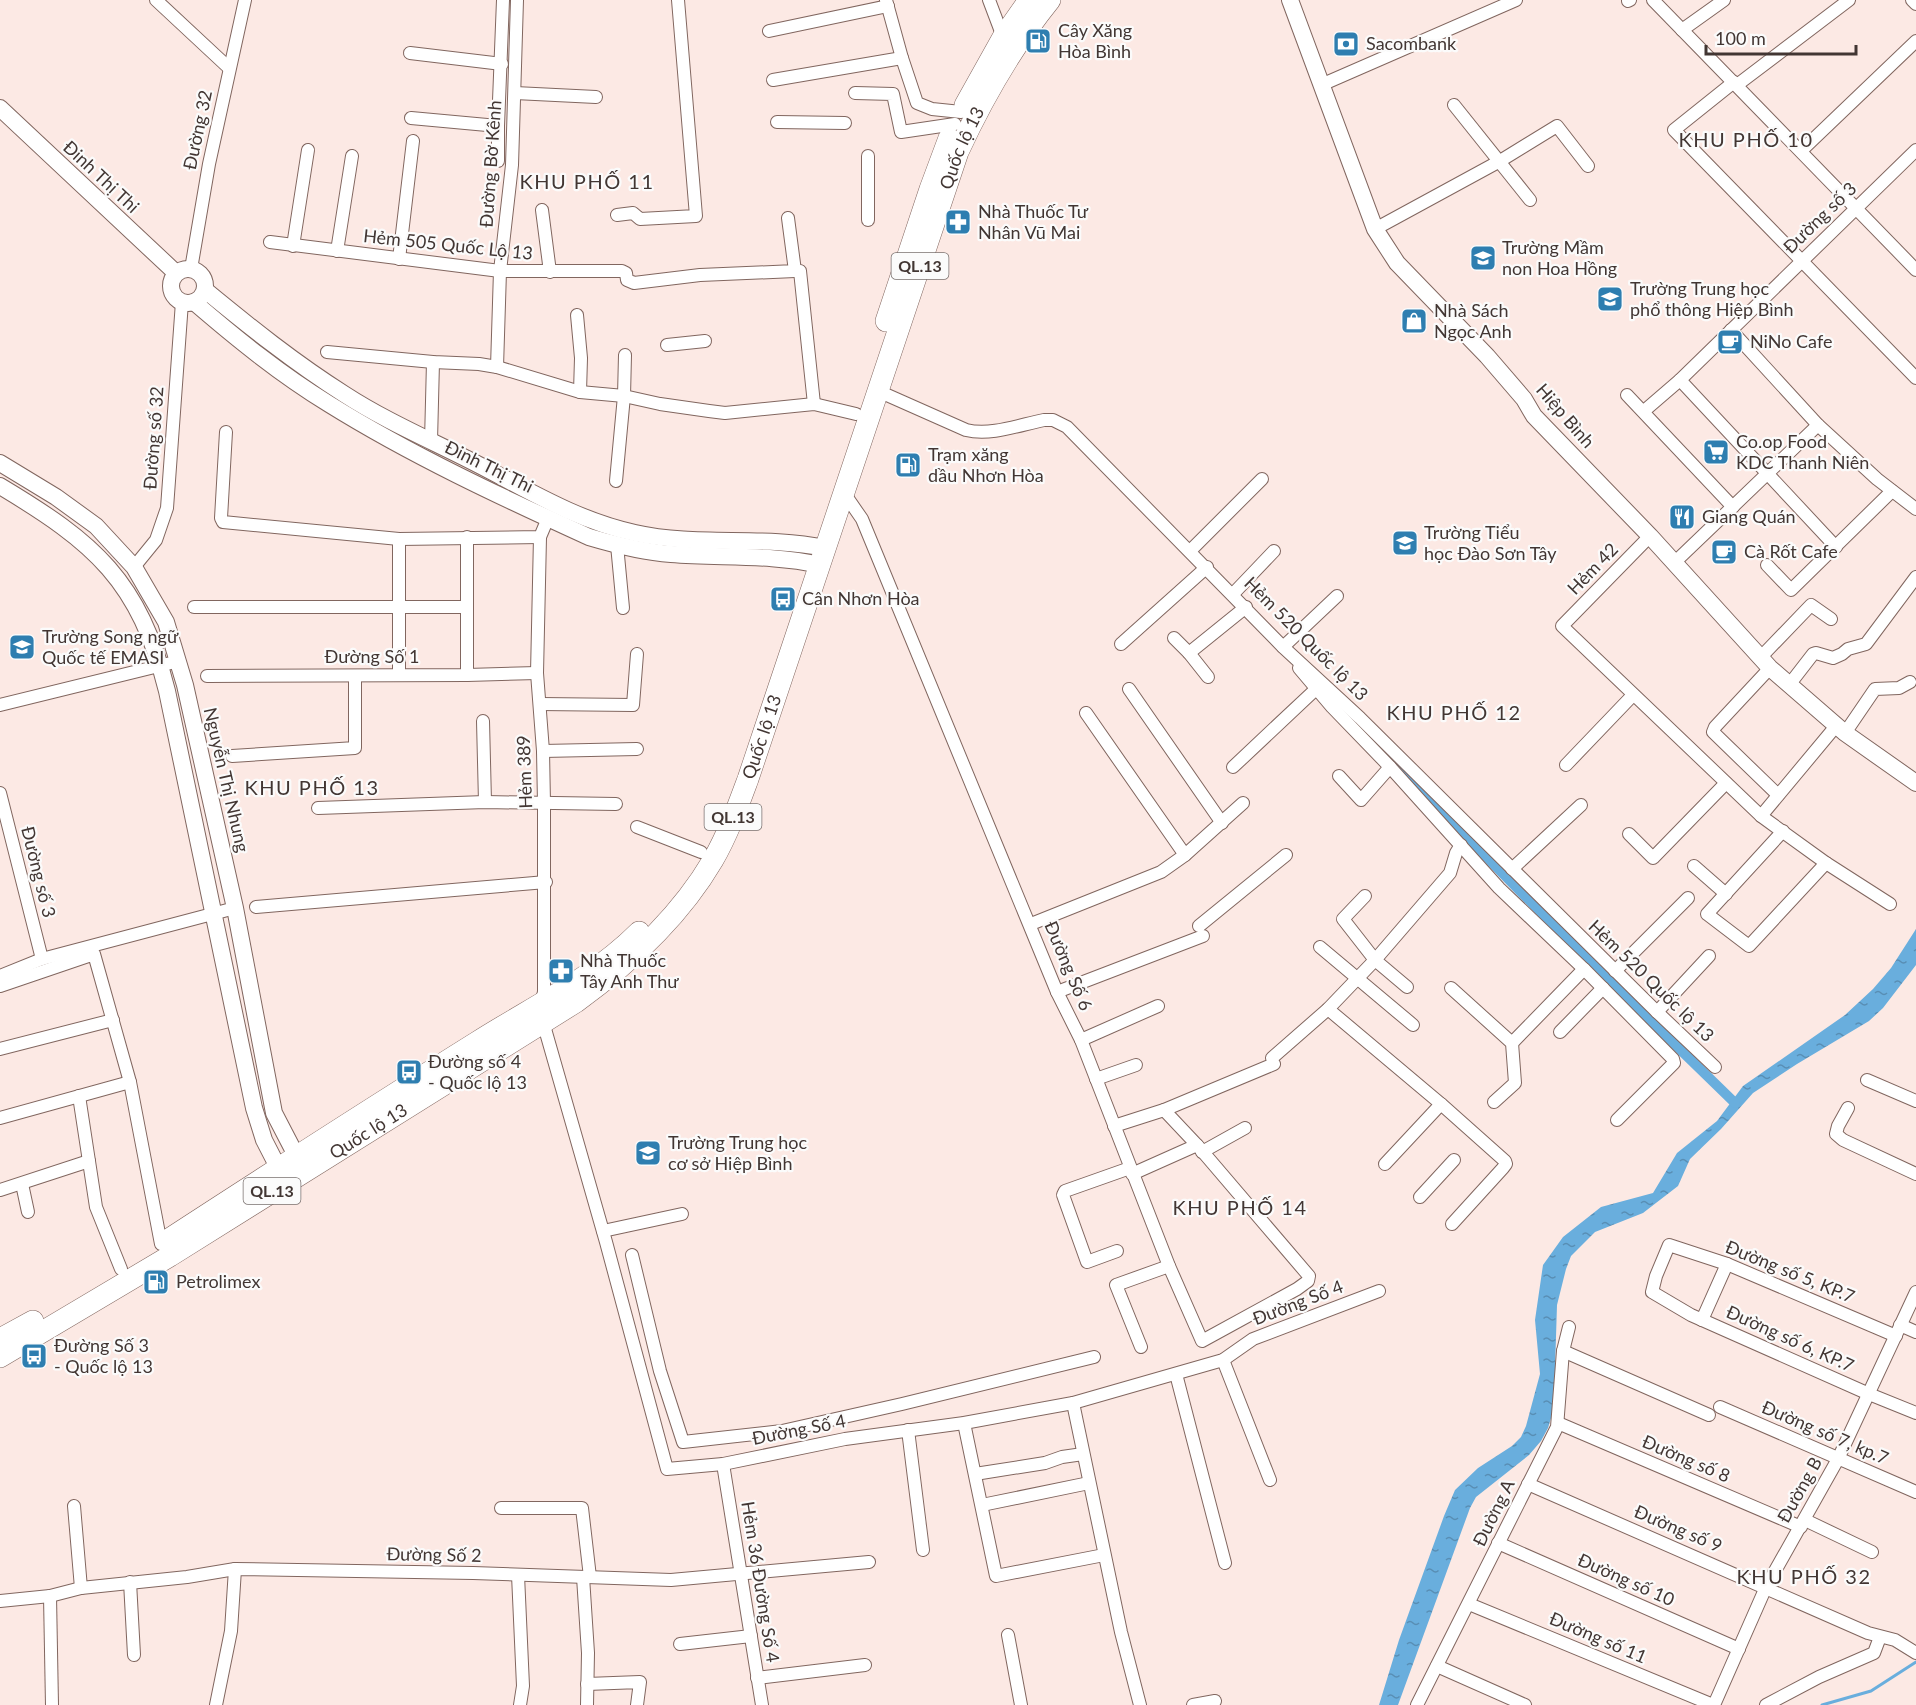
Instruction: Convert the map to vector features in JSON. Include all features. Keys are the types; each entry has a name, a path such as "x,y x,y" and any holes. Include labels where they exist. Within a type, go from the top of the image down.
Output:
{"highway":[{"name":"Quốc lộ 13","path":"0,1339 292,1170 542,1014 576,1002 635,956 690,895 714,859 736,812 748,779 856,414 930,189 958,118 1003,37 1029,0"},
{"name":"Quốc lộ 13","path":"542,1014 566,990 627,944 666,903 701,852 723,808 816,555 844,493 958,152 978,107 1005,62 1050,0"},
{"name":"Quốc lộ 13","path":"0,1357 170,1256 292,1170"}],"street":[{"path":"156,0 229,68"},
{"name":"Đường 32","path":"184,271 245,0"},
{"path":"498,161 503,0"},
{"name":"Đường Bờ Kênh","path":"497,367 500,271 512,165 517,0"},
{"path":"617,215 633,213 640,219 696,216 678,0"},
{"path":"989,0 1003,37"},
{"name":"Hiệp Bình","path":"1290,0 1375,229 1397,263 1487,356 1524,399 1534,416 1650,536 1765,663 1840,729 1916,783"},
{"path":"1321,85 1516,0"},
{"path":"1653,0 1856,208 1914,263"},
{"path":"1682,30 1724,0"},
{"path":"1849,0 1674,130 1916,378"},
{"path":"1912,0 1916,4"},
{"path":"769,31 887,3 917,103 958,118"},
{"path":"1800,151 1916,41"},
{"path":"410,53 502,64"},
{"path":"773,80 902,58"},
{"path":"515,93 596,97"},
{"path":"855,93 893,94 901,132 958,118"},
{"path":"1454,105 1530,200"},
{"name":"Đinh Thị Thi","path":"0,108 184,271"},
{"path":"411,118 498,126"},
{"path":"777,122 845,123"},
{"path":"1375,229 1500,161 1557,126 1588,166"},
{"path":"399,259 413,141"},
{"path":"293,246 308,150"},
{"name":"Đường số 3","path":"1644,411 1680,380 1916,150"},
{"path":"337,251 352,156"},
{"path":"868,156 868,220"},
{"path":"542,210 550,272"},
{"path":"788,218 798,271 814,404"},
{"name":"Hẻm 505 Quốc Lộ 13","path":"270,242 500,271 622,271 626,273 627,280 634,283 700,275 798,271"},
{"path":"184,271 201,273 204,278 194,298 177,298 171,288 171,283 184,271"},
{"name":"Đinh Thị Thi","path":"194,298 261,336 359,403 555,505 608,527 637,534 816,555"},
{"name":"Đinh Thị Thi","path":"194,298 260,358 378,434 590,537 617,545 671,554 816,555"},
{"name":"Đường số 32","path":"134,567 156,540 168,508 194,298"},
{"path":"577,315 581,358 580,392"},
{"path":"1731,330 1818,425 1892,491 1916,509"},
{"path":"667,345 705,341"},
{"path":"327,352 479,364 497,367 580,392 624,396 660,404 725,413 814,404 856,414"},
{"path":"616,481 624,396 625,355"},
{"path":"431,441 433,362"},
{"path":"1680,380 1836,547"},
{"name":"Hẻm 520 Quốc lộ 13","path":"878,391 966,430 976,432 1044,420 1060,422 1092,450 1283,647 1360,718 1715,1067"},
{"path":"1627,395 1733,507"},
{"path":"1674,562 1818,425"},
{"path":"226,432 221,518 223,522 399,539 540,537 548,518"},
{"name":"Nguyễn Thị Nhung","path":"0,463 76,510 96,526 134,567 166,622 179,661 235,908 274,1113 292,1170"},
{"path":"1191,550 1262,479"},
{"path":"0,486 80,538 99,556 130,595 149,631 160,665 215,914 254,1108 264,1140 292,1170"},
{"path":"1767,565 1791,590 1892,491"},
{"name":"Đường Số 6","path":"844,493 862,519 1031,924 1057,992 1081,1040 1169,1266 1202,1341 1297,1289 1308,1281 1309,1276 1199,1149"},
{"name":"Hẻm 42","path":"1633,695 1562,626 1650,536"},
{"path":"467,537 467,675"},
{"name":"Hẻm 389","path":"540,537 537,673 543,751 546,882 542,1014"},
{"path":"399,539 399,675"},
{"path":"617,545 623,608"},
{"path":"1233,594 1274,551"},
{"path":"1121,644 1207,567"},
{"path":"1789,685 1813,654 1833,658 1848,649 1866,644 1916,577"},
{"path":"1283,647 1337,596"},
{"path":"1778,795 1713,732 1810,605 1831,619"},
{"path":"194,607 467,607"},
{"path":"1190,653 1246,607"},
{"path":"1173,638 1190,653 1209,676"},
{"path":"540,704 633,705 637,654"},
{"path":"1294,656 1300,671 1499,888 1584,969 1673,1059 1674,1063 1617,1120"},
{"path":"0,705 179,661"},
{"name":"Đường Số 1","path":"207,676 537,673"},
{"path":"232,756 355,748 355,676"},
{"path":"1761,816 1875,689 1899,688 1910,682"},
{"path":"1129,689 1222,823"},
{"path":"1233,767 1316,689"},
{"path":"1566,765 1633,695 1761,816 1826,863 1890,904"},
{"path":"1086,713 1185,855"},
{"path":"483,721 485,802"},
{"path":"543,751 637,749"},
{"path":"1339,776 1361,800 1390,767"},
{"path":"1629,834 1653,858 1726,783"},
{"name":"Đường số 3","path":"0,793 42,959"},
{"path":"318,808 485,802 616,804"},
{"path":"1031,924 1161,872 1185,855 1243,803"},
{"path":"1512,869 1581,805"},
{"path":"637,826 701,852"},
{"path":"1783,831 1707,914 1749,946 1826,863"},
{"path":"1114,1126 1164,1110 1273,1061 1375,960 1450,873 1461,845"},
{"path":"1057,992 1201,931 1286,855"},
{"path":"1694,866 1726,894"},
{"path":"256,907 546,882"},
{"path":"1365,896 1342,919 1375,960 1407,987"},
{"path":"1615,971 1688,898"},
{"path":"0,976 42,959 235,908"},
{"path":"1320,947 1413,1024"},
{"path":"0,986 94,954 130,1082 161,1244"},
{"path":"1657,1012 1709,956"},
{"path":"1512,1043 1584,969"},
{"path":"1451,988 1512,1043 1515,1083 1494,1102"},
{"path":"1560,1032 1603,988"},
{"path":"1081,1040 1158,1006"},
{"path":"1328,1009 1505,1161 1506,1164 1452,1224"},
{"name":"Đường Số 4","path":"542,1014 667,1469 723,1464 845,1439 964,1423 1073,1404 1223,1360 1253,1339 1379,1291"},
{"path":"0,1049 113,1020"},
{"path":"1096,1079 1136,1065"},
{"path":"1866,1080 1916,1101"},
{"path":"0,1116 130,1082"},
{"path":"79,1096 96,1207 121,1269"},
{"path":"1385,1164 1441,1104"},
{"path":"1848,1108 1836,1134 1843,1140 1916,1174"},
{"path":"1164,1110 1199,1149"},
{"path":"1117,1251 1087,1262 1064,1195 1065,1191 1199,1149 1245,1128"},
{"path":"1420,1197 1454,1160"},
{"path":"0,1190 89,1161"},
{"path":"22,1184 28,1212"},
{"path":"603,1231 681,1214"},
{"name":"Đường số 5, KP.7","path":"1652,1292 1669,1245 1727,1264 1898,1330 1916,1332"},
{"path":"632,1255 660,1371 683,1442 782,1431 1094,1357"},
{"path":"1702,1320 1727,1264"},
{"path":"1142,1347 1116,1285 1169,1266"},
{"name":"Đường số 6, KP.7","path":"1652,1292 1702,1320 1916,1413"},
{"name":"Đường B","path":"1713,1705 1766,1587 1838,1459 1916,1292"},
{"name":"Đường A","path":"1417,1705 1558,1423 1563,1352 1569,1327"},
{"path":"1563,1352 1709,1415"},
{"path":"1223,1360 1270,1480"},
{"path":"641,1373 660,1371"},
{"path":"1176,1374 1225,1563"},
{"path":"1073,1404 1121,1632 1140,1705"},
{"name":"Đường số 7, kp.7","path":"1720,1407 1916,1492"},
{"path":"964,1423 996,1576 1104,1555"},
{"name":"Đường số 8","path":"1558,1423 1872,1552"},
{"path":"908,1430 923,1550"},
{"path":"975,1474 1046,1463 1062,1457 1083,1454"},
{"name":"Hẻm 36 Đường Số 4","path":"723,1464 762,1705"},
{"path":"982,1505 1089,1483"},
{"name":"Đường số 9","path":"1528,1484 1880,1637 1895,1640 1916,1653"},
{"path":"74,1506 81,1588"},
{"path":"501,1508 582,1508 588,1653 587,1705"},
{"name":"Đường số 10","path":"1498,1544 1739,1649"},
{"name":"Đường Số 2","path":"0,1601 50,1596 81,1588 187,1577 235,1569 671,1580 869,1562"},
{"path":"216,1705 231,1631 235,1569"},
{"path":"518,1575 523,1686 520,1705"},
{"path":"130,1582 134,1655"},
{"path":"50,1596 51,1705"},
{"name":"Đường số 11","path":"1469,1604 1713,1705"},
{"path":"1008,1635 1022,1705"},
{"path":"680,1644 751,1636"},
{"path":"1766,1705 1808,1682 1874,1653 1880,1637"},
{"path":"757,1678 865,1665"},
{"path":"1437,1666 1525,1705"},
{"path":"587,1684 640,1682 637,1705"},
{"path":"1193,1705 1215,1701"}],"water":[{"path":"1916,929 1916,965 1883,1008 1869,1021 1753,1093 1690,1159 1678,1186 1643,1213 1595,1232 1571,1256 1557,1305 1556,1402 1548,1428 1529,1455 1476,1497 1398,1705 1379,1705 1399,1640 1455,1490 1478,1468 1512,1446 1521,1437 1526,1426 1540,1374 1535,1320 1543,1265 1563,1237 1601,1207 1653,1193 1677,1153 1717,1121 1743,1086 1845,1015 1873,989 1891,968"}],"waterway":[{"path":"1358,726 1582,954 1735,1103"},
{"path":"1822,1705 1871,1691 1916,1662"}],"place":[{"name":"Cây Xăng Hòa Bình","path":"1038,41"},
{"name":"Sacombank","path":"1346,44"},
{"name":"Nhà Thuốc Tư Nhân Vū Mai","path":"958,222"},
{"name":"Trường Mầm non Hoa Hồng","path":"1483,258"},
{"name":"Trường Trung học phổ thông Hiệp Bình","path":"1610,299"},
{"name":"Nhà Sách Ngọc Anh","path":"1414,321"},
{"name":"NiNo Cafe","path":"1730,342"},
{"name":"Co.op Food KDC Thanh Niên","path":"1716,452"},
{"name":"Trạm xăng dầu Nhơn Hòa","path":"908,465"},
{"name":"Giang Quán","path":"1682,517"},
{"name":"Trường Tiểu học Đào Sơn Tây","path":"1405,543"},
{"name":"Cà Rốt Cafe","path":"1724,552"},
{"name":"Cân Nhơn Hòa","path":"783,599"},
{"name":"Trường Song ngữ Quốc tế EMASI","path":"22,647"},
{"name":"Nhà Thuốc Tây Anh Thư","path":"561,971"},
{"name":"Đường số 4 - Quốc lộ 13","path":"409,1072"},
{"name":"Trường Trung học cơ sở Hiệp Bình","path":"648,1153"},
{"name":"Petrolimex","path":"156,1282"},
{"name":"Đường Số 3 - Quốc lộ 13","path":"34,1356"}],"district":[{"name":"KHU PHỐ 10","path":"1746,140"},
{"name":"KHU PHỐ 11","path":"587,182"},
{"name":"KHU PHỐ 12","path":"1454,713"},
{"name":"KHU PHỐ 13","path":"312,788"},
{"name":"KHU PHỐ 14","path":"1240,1208"},
{"name":"KHU PHỐ 32","path":"1804,1577"}]}
